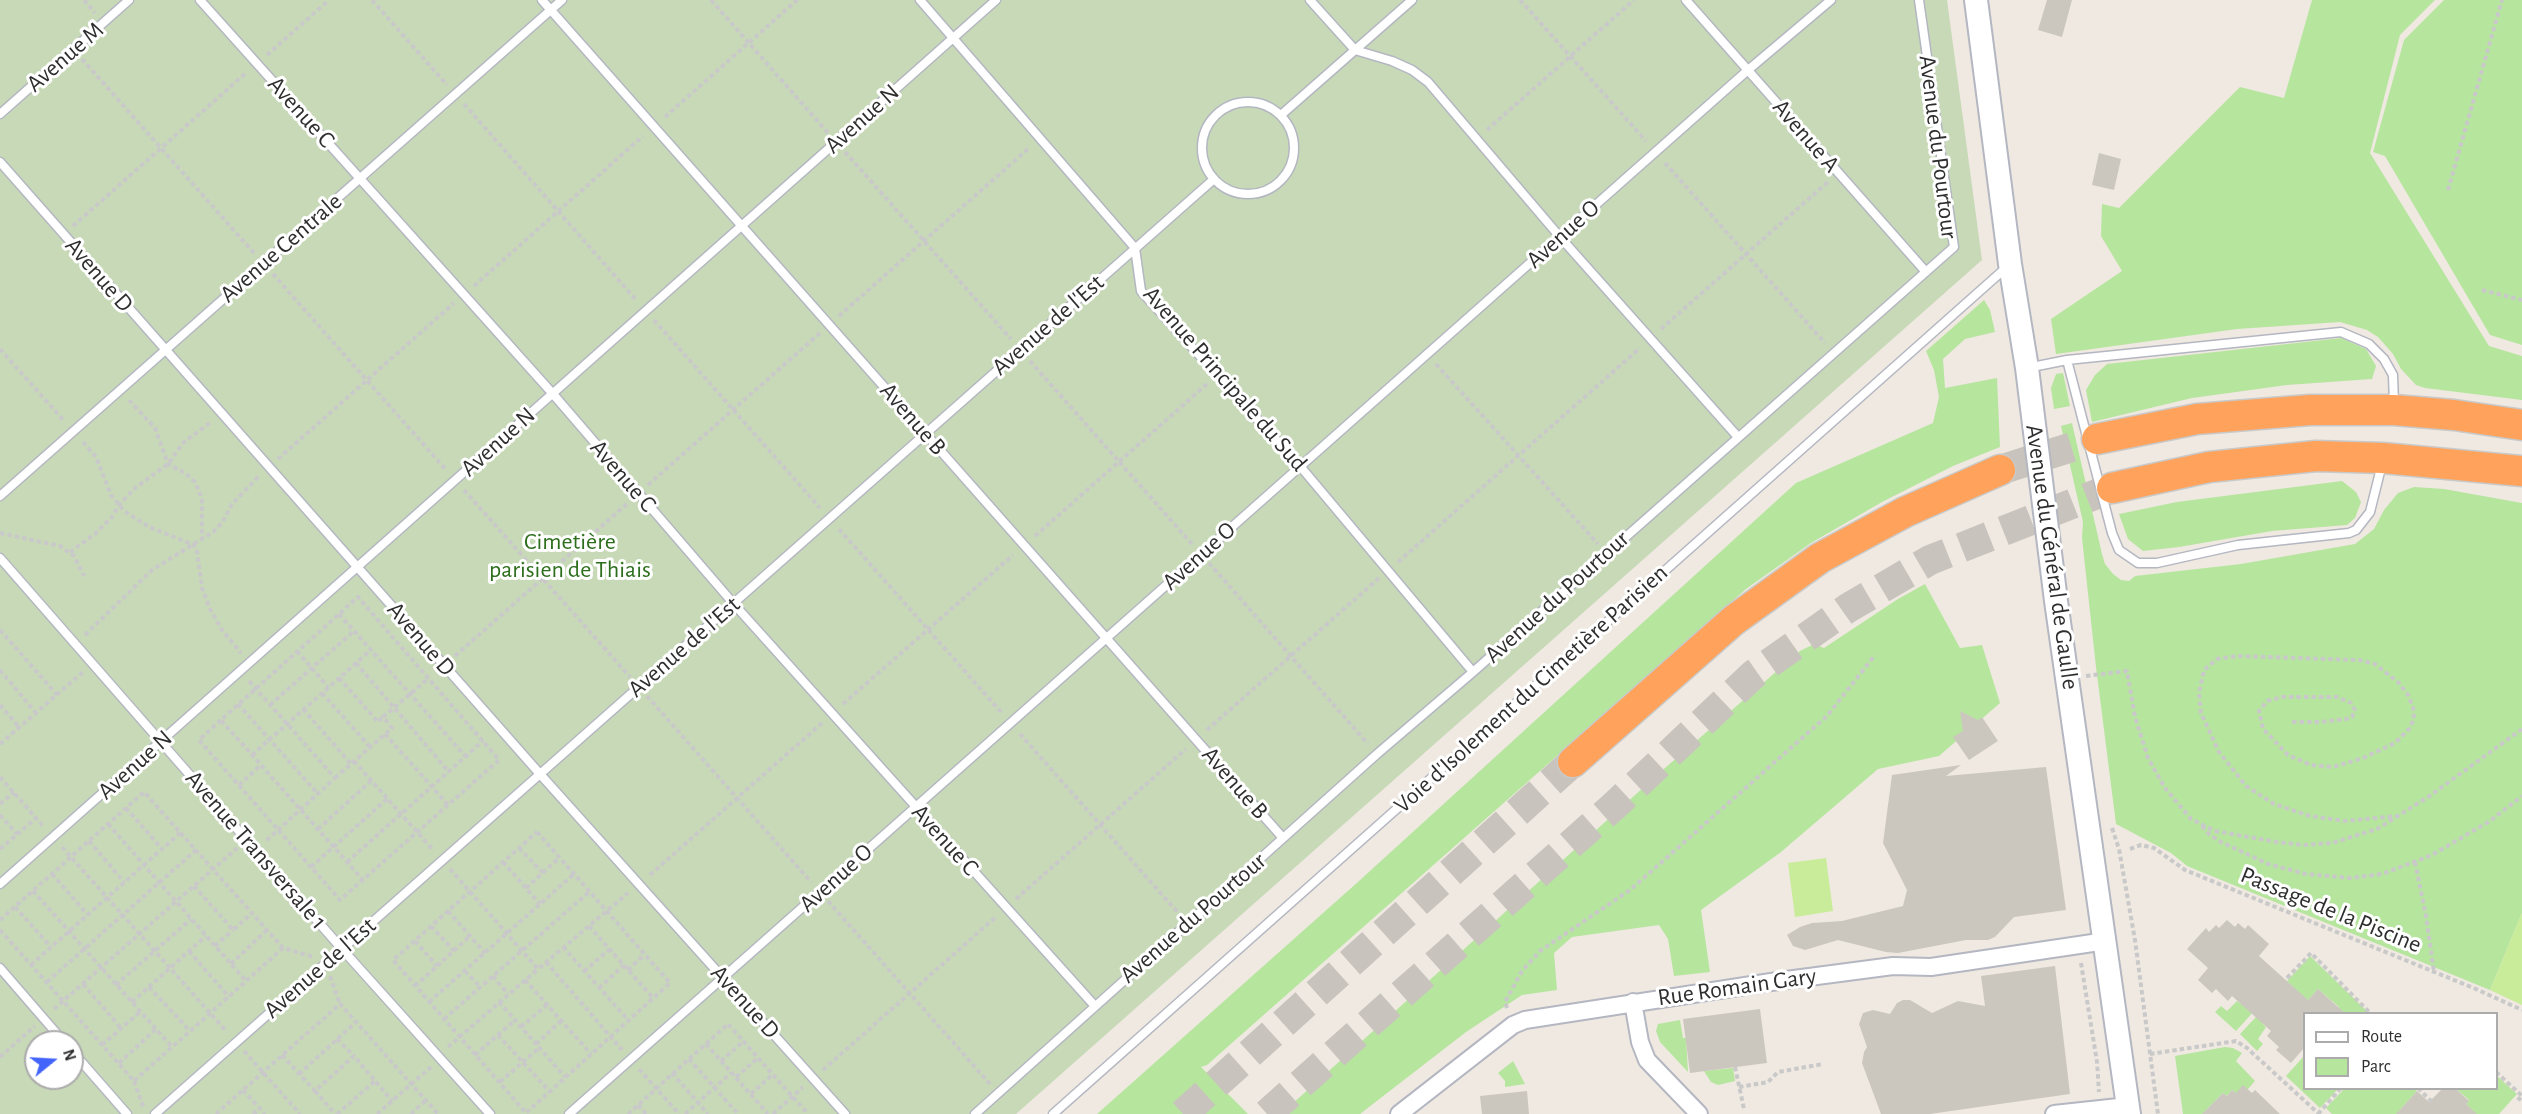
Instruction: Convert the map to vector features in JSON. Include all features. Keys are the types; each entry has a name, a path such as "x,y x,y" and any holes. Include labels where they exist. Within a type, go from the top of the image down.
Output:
{"highway":[{"path":"2097,439 2197,419 2310,410 2394,410 2454,415 2522,425"},
{"path":"2112,488 2209,467 2316,456 2383,458 2522,471"},
{"path":"1573,762 1734,620 1820,558 1905,512 2000,470"}],"main road":[{"name":"Avenue du Général de Gaulle","path":"1976,0 2010,264 2027,368 2055,589 2129,1110"}],"street":[{"name":"Rue Romain Gary","path":"1399,1114 1513,1025 1531,1019 1633,1002 1893,966 1931,967 2106,941"},
{"path":"1633,1002 1640,1042 1647,1060 1699,1114"},
{"path":"2054,1114 2129,1110"}],"lane":[{"name":"Avenue M","path":"0,114 129,0"},
{"name":"Avenue C","path":"200,0 553,394 733,603 1094,1005"},
{"name":"Avenue B","path":"542,0 1283,838"},
{"name":"Avenue Centrale","path":"0,496 562,0"},
{"path":"920,0 1136,248"},
{"name":"Avenue N","path":"0,884 996,0"},
{"path":"1310,0 1355,50 1392,61 1412,70 1428,82 1560,237 1738,437"},
{"path":"1281,115 1412,0"},
{"name":"Avenue A","path":"1686,0 1926,272"},
{"name":"Avenue O","path":"569,1114 1655,152 1831,0"},
{"name":"Avenue du Pourtour","path":"975,1114 1094,1005 1377,754 1954,247 1919,0"},
{"path":"1251,101 1266,105 1281,115 1294,140 1294,148 1289,170 1280,181 1268,190 1254,194 1239,193 1225,188 1214,179 1203,158 1203,135 1210,121 1221,110 1235,103 1251,101"},
{"name":"Avenue D","path":"0,162 540,774 845,1114"},
{"name":"Avenue de l'Est","path":"155,1114 1214,179"},
{"name":"Avenue Principale du Sud","path":"1136,248 1141,291 1300,466 1473,672"},
{"name":"Voie d'Isolement du Cimetière Parisien","path":"1053,1114 2010,264"},
{"path":"2027,368 2067,360 2341,332 2369,344 2384,358 2393,375 2394,410"},
{"path":"2067,360 2112,533 2119,550 2138,563 2157,563 2238,545 2349,533 2356,530 2370,512 2383,458"},
{"name":"Avenue Transversale 1","path":"0,558 342,949 490,1114"},
{"path":"0,968 54,1030"},
{"path":"84,1064 128,1114"}],"path":[{"path":"64,234 329,0"},
{"path":"372,0 1187,923"},
{"path":"711,0 1377,754"},
{"path":"75,644 101,622 152,570 194,545 222,523 232,504 269,467 797,0"},
{"path":"1520,0 1834,353"},
{"path":"1477,139 1634,0"},
{"path":"2448,190 2502,0"},
{"path":"74,49 998,1093"},
{"path":"339,678 378,722 1041,138"},
{"path":"772,1114 1838,173"},
{"path":"2482,290 2522,300"},
{"path":"0,349 96,458 111,495 124,511 148,527 194,545 197,551 202,588 210,609 222,630 249,663"},
{"path":"1427,354 1606,554"},
{"path":"377,1114 412,1084 459,1036 639,884 1218,375"},
{"path":"119,391 155,428 168,465 185,473 195,482 202,499 202,539"},
{"path":"70,552 95,534 135,488 168,465 183,443 222,414"},
{"path":"0,533 60,546 70,552 84,576"},
{"path":"358,597 499,760 340,900 199,740 297,651 358,597"},
{"path":"339,614 466,757"},
{"path":"270,705 354,631"},
{"path":"1,633 57,695"},
{"path":"252,755 371,650"},
{"path":"297,651 328,687"},
{"path":"1513,1025 1505,1002 1522,972 1540,951 1630,890 1827,716 1875,655"},
{"path":"2292,722 2346,719 2352,717 2355,710 2351,703 2337,697 2282,697 2267,701 2259,711 2263,729 2288,755 2311,765 2333,767 2363,758 2395,743 2409,729 2414,719 2413,707 2408,695 2385,669 2359,660 2237,656 2217,659 2204,670 2199,693 2201,713 2208,733 2228,766 2254,792 2293,812 2326,819 2345,821 2397,816"},
{"path":"356,662 449,772"},
{"path":"1,742 93,664"},
{"path":"0,670 36,713"},
{"path":"240,671 335,778"},
{"path":"2081,676 2127,671 2135,717 2148,758 2173,799 2191,819 2215,831 2289,844 2317,845 2363,835 2431,795 2522,729"},
{"path":"322,693 370,747"},
{"path":"238,704 318,794"},
{"path":"0,705 19,727"},
{"path":"303,709 372,780 538,969"},
{"path":"256,850 392,728 383,717"},
{"path":"220,720 363,880"},
{"path":"385,734 448,805"},
{"path":"347,862 483,741"},
{"path":"239,785 261,765"},
{"path":"0,777 300,1114"},
{"path":"318,830 372,780"},
{"path":"0,804 14,792"},
{"path":"0,920 144,792 283,948 312,956 322,966 332,978 340,1004 438,1114"},
{"path":"2202,825 2209,834 2242,853 2268,864 2334,878 2368,876 2415,862 2472,832 2522,796"},
{"path":"311,867 388,798"},
{"path":"126,808 162,849"},
{"path":"0,815 17,834"},
{"path":"0,849 36,818"},
{"path":"108,824 246,981"},
{"path":"537,832 559,858 670,983 526,1113 393,960 537,832"},
{"path":"31,965 180,833"},
{"path":"0,1057 247,839"},
{"path":"89,841 124,882"},
{"name":"Passage de la Piscine","path":"2130,849 2141,845 2154,848 2185,870 2522,1010"},
{"path":"519,848 543,873"},
{"path":"47,982 196,850"},
{"path":"526,888 559,858"},
{"path":"503,862 540,904"},
{"path":"2415,862 2434,972"},
{"path":"52,874 88,915"},
{"path":"429,1002 574,874"},
{"path":"194,886 233,930"},
{"path":"33,891 172,1047"},
{"path":"444,1019 589,891"},
{"path":"15,907 51,947"},
{"path":"448,911 485,953"},
{"path":"215,946 252,913"},
{"path":"116,985 191,919"},
{"path":"431,926 454,951"},
{"path":"590,926 653,998"},
{"path":"0,930 135,1081 145,1114"},
{"path":"231,964 267,930"},
{"path":"132,1002 206,936"},
{"path":"415,986 470,936"},
{"path":"415,940 437,966"},
{"path":"563,947 628,1021"},
{"path":"135,1081 283,948"},
{"path":"585,971 610,949"},
{"path":"189,951 229,997"},
{"path":"2287,978 2311,954 2369,1012"},
{"path":"628,970 644,955"},
{"path":"2080,957 2097,1062 2099,1099"},
{"path":"546,962 679,1114"},
{"path":"599,988 624,965"},
{"path":"465,971 480,987"},
{"path":"493,976 508,994"},
{"path":"525,980 591,1054"},
{"path":"83,984 121,1028"},
{"path":"149,987 190,1031"},
{"path":"499,1002 565,1077"},
{"path":"216,1114 340,1004"},
{"path":"521,1027 547,1005"},
{"path":"102,1045 140,1011"},
{"path":"476,1055 515,1020"},
{"path":"500,1082 523,1062 561,1021"},
{"path":"299,1074 356,1022"},
{"path":"627,1114 728,1024 808,1114"},
{"path":"119,1063 156,1029"},
{"path":"498,1035 550,1092"},
{"path":"337,1039 392,1101"},
{"path":"721,1061 744,1041"},
{"path":"2150,1054 2236,1041 2247,1048 2319,1114 2340,1090"},
{"path":"706,1044 768,1114"},
{"path":"282,1055 336,1114 375,1080"},
{"path":"315,1091 354,1056"},
{"path":"736,1078 758,1058"},
{"path":"689,1059 738,1114"},
{"path":"1739,1087 1768,1082 1778,1071 1823,1064"},
{"path":"1735,1067 1744,1109"},
{"path":"672,1073 708,1114"},
{"path":"685,1114 732,1073"},
{"path":"751,1094 773,1074"},
{"path":"2498,1074 2520,1094 2517,1097 2522,1101"},
{"path":"243,1090 265,1114"},
{"path":"2419,1090 2432,1102"},
{"path":"411,1114 426,1100"},
{"path":"638,1105 646,1114"},
{"path":"253,1114 260,1108"}],"green space":[{"name":"Cimetière parisien de Thiais","path":"0,0 1947,0 1982,260 1016,1114 0,1114"},
{"path":"2312,0 2435,0 2400,35 2370,153 2489,346 2522,356 2522,400 2416,385 2401,369 2393,354 2378,337 2367,330 2340,322 2237,329 2056,354 2051,319 2122,271 2101,236 2102,204 2119,208 2240,87 2284,98"},
{"path":"2444,0 2522,0 2522,345 2490,335 2385,156 2373,152 2404,40"},
{"path":"1984,300 1990,310 1995,332 1965,339 1943,359 1945,388 1997,378 2000,447 1953,466 1882,502 1811,543 1746,589 1207,1065 1201,1067 1248,1114 1097,1114 1359,881 1796,483 1933,423 1939,397 1934,370 1926,351"},
{"path":"2341,338 2366,349 2376,366 2372,379 2287,385 2192,398 2092,422 2086,390 2095,375 2107,364"},
{"path":"2063,373 2070,406 2054,409 2051,388 2056,374"},
{"path":"2072,423 2105,564 2121,580 2129,581 2135,576 2241,564 2355,544 2374,529 2384,510 2398,493 2414,487 2444,489 2522,503 2522,913 2490,990 2187,866 2171,853 2116,824 2096,667 2082,538 2083,522 2061,426"},
{"path":"2342,481 2356,492 2361,502 2355,518 2347,525 2272,531 2143,551 2128,539 2119,514 2177,502"},
{"path":"1925,584 1960,648 1982,645 2000,703 1939,756 1878,769 1781,852 1701,910 1710,972 1674,976 1668,939 1659,925 1572,937 1554,953 1557,990 1522,995 1466,1032 1360,1114 1281,1114 1665,768 1800,651 1814,644 1824,648"},
{"path":"1826,858 1833,911 1795,917 1788,863"},
{"path":"2522,913 2522,1005 2490,990"},
{"path":"2310,956 2368,1012 2338,1012 2339,1007 2318,989 2307,1001 2287,981"},
{"path":"2248,997 2256,1009 2236,1031 2215,1012 2221,1006 2227,1011 2237,1001 2241,1004"},
{"path":"2269,1003 2262,1023 2266,1027 2258,1039 2263,1044 2257,1051 2240,1034"},
{"path":"1680,1020 1683,1038 1686,1038 1688,1072 1660,1042 1656,1031 1658,1024"},
{"path":"2225,1047 2242,1053 2236,1061 2255,1081 2248,1089 2236,1093 2232,1090 2227,1096 2223,1093 2204,1112 2205,1114 2183,1114 2175,1056"},
{"path":"2303,1057 2303,1090 2337,1090 2320,1108 2286,1076"},
{"path":"1513,1061 1525,1084 1505,1087 1505,1081 1498,1073"},
{"path":"1733,1068 1735,1081 1718,1085 1711,1082 1704,1071"},
{"path":"2498,1077 2517,1094 2499,1114 2470,1114 2473,1111 2466,1104 2469,1100 2457,1090 2498,1090"},
{"path":"2343,1090 2417,1091 2398,1112 2400,1114 2332,1114 2326,1108"}],"building":[{"path":"2047,0 2072,0 2062,37 2038,30"},
{"path":"2099,153 2121,159 2114,190 2092,185"},
{"path":"1960,711 1978,720 1982,717 1998,741 1969,760 1953,737 1963,731"},
{"path":"1961,765 1946,776 2046,767 2066,910 2014,917 1995,937 1988,940 1966,940 1898,953 1838,940 1805,950 1793,946 1787,935 1800,927 1812,923 1842,921 1903,906 1907,890 1883,843 1892,775"},
{"path":"2227,920 2235,927 2238,923 2245,929 2248,925 2269,944 2259,956 2308,1000 2318,989 2344,1012 2303,1012 2303,1049 2291,1063 2276,1050 2279,1047 2267,1036 2271,1031 2232,996 2228,1001 2216,989 2212,993 2198,980 2208,968 2187,949 2206,928 2209,932 2216,925 2219,928"},
{"path":"2055,966 2070,1094 1930,1114 1881,1114 1862,1063 1867,1047 1859,1024 1863,1013 1873,1010 1890,1014 1897,1003 1903,1000 1910,1000 1932,1013 1958,1001 1985,1006 1981,976"},
{"path":"1760,1009 1767,1063 1690,1073 1683,1019"},
{"path":"2243,1085 2252,1093 2255,1090 2280,1114 2202,1114 2223,1093 2227,1096 2232,1090 2236,1093"},
{"path":"2441,1090 2457,1090 2469,1101 2466,1104 2477,1114 2396,1114 2417,1091 2429,1102"},
{"path":"1527,1091 1529,1114 1482,1114 1480,1096"}],"tunnel":[{"path":"2000,470 2097,439"},
{"path":"1267,1114 1614,806 1754,674 1848,608 1930,560 2112,488"},
{"path":"1183,1114 1573,762"}]}
